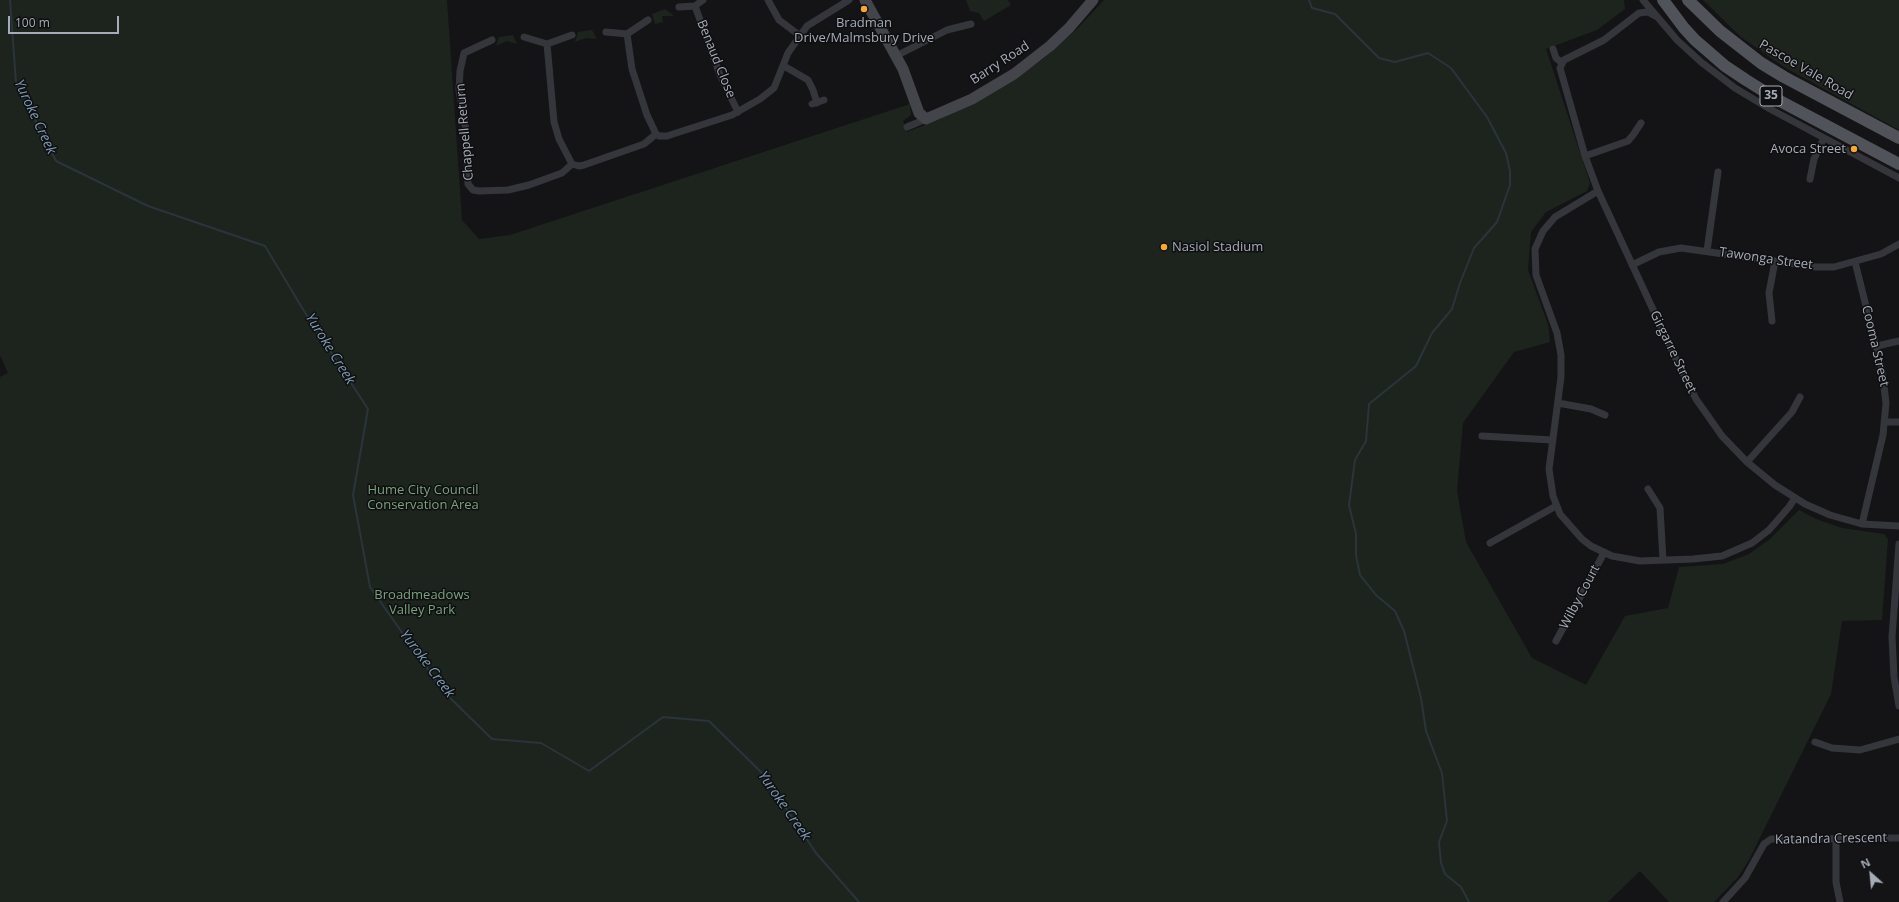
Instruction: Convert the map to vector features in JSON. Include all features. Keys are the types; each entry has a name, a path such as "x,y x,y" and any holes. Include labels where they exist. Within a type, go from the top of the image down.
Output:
{"main road":[{"name":"35","path":"1663,0 1695,40 1725,66 1778,100 1899,164"},
{"name":"Pascoe Vale Road","path":"1688,0 1720,31 1761,63 1796,84 1899,138"}],"street":[{"name":"Benaud Close","path":"679,7 695,6 703,0"},
{"path":"768,0 779,20 800,36"},
{"path":"627,34 632,69 649,121 656,134 659,136 667,136 738,112 771,90 784,66 788,53 807,26 849,0"},
{"path":"864,0 903,69 919,113 926,119"},
{"name":"Barry Road","path":"907,127 972,99 1014,74 1050,46 1069,28 1093,0"},
{"path":"1641,0 1677,40 1718,76 1752,98 1899,178"},
{"path":"1553,49 1556,58 1562,63 1604,40 1628,20 1640,6 1641,0"},
{"name":"Benaud Close","path":"695,6 720,75 738,112"},
{"path":"1628,20 1645,12 1657,17"},
{"path":"606,32 627,34 648,20"},
{"path":"896,56 947,30 971,24"},
{"path":"524,37 547,44 572,35"},
{"name":"Chappell Return","path":"492,40 461,51 460,90 466,131 467,180 470,187 479,191 508,190 529,186 562,173 572,164"},
{"path":"547,44 554,122 559,139 572,164 579,166 584,165 644,144 656,134"},
{"name":"Girgarre Street","path":"1562,63 1560,72 1585,156 1598,191 1696,399 1722,436 1746,462 1770,482 1794,498 1830,515 1862,524 1899,526"},
{"path":"784,66 808,80 818,102"},
{"path":"1585,156 1628,141 1641,123"},
{"path":"1810,179 1814,159 1824,138"},
{"path":"1707,251 1718,172"},
{"path":"1598,191 1554,217 1543,231 1535,249 1536,275 1556,333 1561,354 1561,378 1548,469 1551,489 1556,506 1572,530 1604,553 1630,560 1663,560 1710,558 1722,556 1743,548 1769,530 1789,507 1794,498"},
{"name":"Tawonga Street","path":"1632,265 1659,252 1673,248 1707,251 1825,267 1855,262 1881,254 1899,244"},
{"path":"1772,321 1769,293 1775,261"},
{"name":"Cooma Street","path":"1855,262 1885,388 1885,422 1862,524"},
{"path":"1876,346 1899,341"},
{"path":"1746,462 1792,412 1800,397"},
{"path":"1558,403 1591,409 1605,415"},
{"path":"1885,422 1899,422"},
{"path":"1482,436 1552,440"},
{"path":"1648,489 1660,508 1663,560"},
{"path":"1490,543 1556,506"},
{"path":"1899,544 1892,637 1894,677 1899,706"},
{"name":"Wilby Court","path":"1556,641 1604,553"},
{"path":"1816,742 1832,748 1860,750 1899,739"},
{"name":"Katandra Crescent","path":"1723,902 1745,878 1764,844 1768,840 1778,838 1899,838"},
{"path":"1836,838 1836,882 1840,902"}],"green space":[{"name":"Broadmeadows Valley Park","path":"0,0 447,0 462,220 479,239 510,235 910,104 911,115 903,121 907,132 940,119 994,92 1043,59 1077,29 1104,0 1624,0 1625,9 1597,30 1546,49 1590,183 1587,191 1546,212 1531,232 1528,270 1548,324 1550,342 1514,352 1463,423 1457,491 1466,542 1532,658 1586,685 1625,616 1668,608 1679,567 1723,564 1749,554 1770,539 1799,510 1816,519 1842,528 1884,534 1888,539 1882,620 1842,621 1831,694 1749,860 1738,877 1714,902 1669,902 1640,871 1608,902 0,902 0,377 8,373 0,355"},
{"path":"966,0 1008,0 1011,5 984,21 979,13 970,11"},
{"path":"1703,0 1899,0 1899,130 1784,67 1741,37"},
{"path":"665,9 674,16 662,16 663,22 655,24 652,14"},
{"path":"592,30 597,39 586,38 575,42 578,32"},
{"path":"513,35 517,44 507,41 496,46 499,37"}],"waterway":[{"name":"Yuroke Creek","path":"10,0 16,82 56,161 148,206 265,246 304,311 368,409 353,495 370,587 444,692 492,739 541,743 589,771 663,717 709,721 763,774 816,853 859,902"},
{"path":"1309,0 1312,8 1335,14 1379,58 1395,62 1428,53 1451,68 1487,117 1506,153 1510,171 1510,185 1497,222 1474,248 1460,283 1452,309 1432,333 1416,366 1369,404 1366,441 1355,460 1349,505 1356,534 1356,555 1360,575 1376,595 1395,611 1404,631 1421,698 1426,731 1442,773 1447,821 1439,842 1441,863 1445,874 1461,887 1469,902"}],"place":[{"name":"Bradman Drive/Malmsbury Drive","path":"864,9"},
{"name":"Avoca Street","path":"1854,149"},
{"name":"Nasiol Stadium","path":"1164,247"}],"park label":[{"name":"Hume City Council Conservation Area","path":"423,498"}]}
